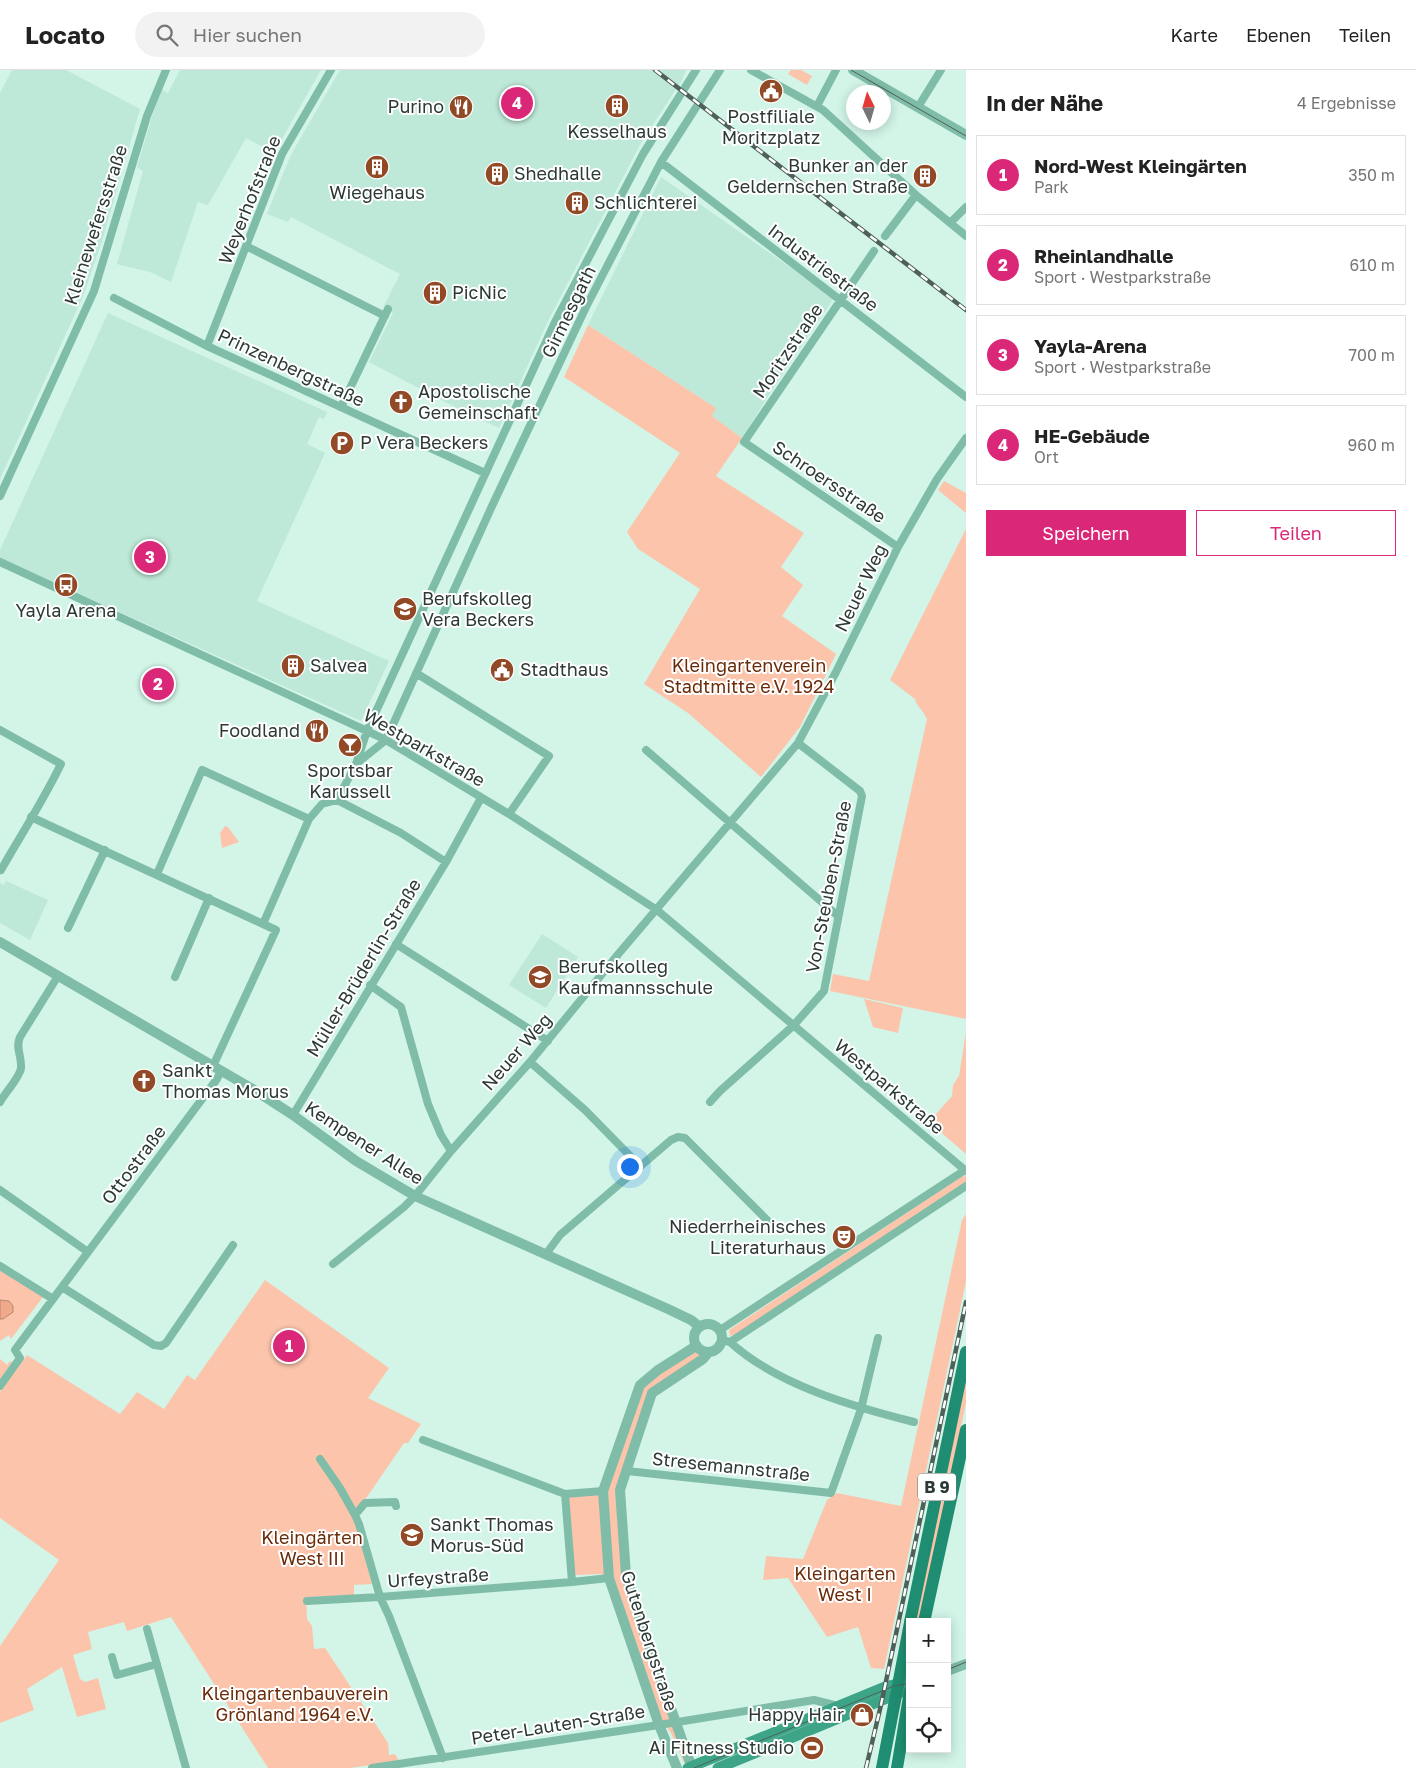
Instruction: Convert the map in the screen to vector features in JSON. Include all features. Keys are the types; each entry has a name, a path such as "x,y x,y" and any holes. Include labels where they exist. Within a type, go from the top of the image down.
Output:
{"main road":[{"name":"B 9","path":"911,1618 966,1352"},
{"name":"B 9","path":"925,1618 966,1430"},
{"name":"B 9","path":"897,1768 907,1663"},
{"name":"B 9","path":"882,1768 905,1688"},
{"path":"691,1767 838,1706 905,1688"},
{"path":"718,1768 905,1688"}],"street":[{"name":"Kleinewefersstraße","path":"0,496 94,291 147,116 166,70"},
{"name":"Weyerhofstraße","path":"207,346 282,154 331,70"},
{"name":"Girmesgath","path":"338,800 356,764 368,731 556,320 643,154 696,70"},
{"name":"Girmesgath","path":"386,740 492,506 586,307 661,162 720,70"},
{"path":"751,70 817,106 916,195 966,236"},
{"path":"817,106 836,70"},
{"path":"853,70 966,135"},
{"path":"918,107 941,70"},
{"name":"Industriestraße","path":"661,162 966,397"},
{"path":"885,236 916,195"},
{"path":"950,223 966,207"},
{"path":"246,246 386,312 341,407"},
{"name":"Moritzstraße","path":"744,442 874,252"},
{"name":"Prinzenbergstraße","path":"114,298 207,346 485,473"},
{"name":"Neuer Weg","path":"332,1264 404,1207 415,1196 451,1151 548,1041 620,952 798,744 898,547 937,479 966,438"},
{"name":"Schroersstraße","path":"744,442 898,547"},
{"name":"Westparkstraße","path":"0,562 368,731 509,814 657,910 966,1170"},
{"path":"416,674 549,756 509,814"},
{"path":"0,730 61,764 46,794 1,870"},
{"path":"356,764 386,740"},
{"name":"Von-Steuben-Straße","path":"793,1026 824,991 862,796 860,791 798,744"},
{"path":"646,750 838,916"},
{"path":"157,874 202,770 309,819"},
{"name":"Müller-Brüderlin-Straße","path":"293,1115 446,862 481,798"},
{"path":"31,817 264,924 309,819 322,804 338,800 401,833 446,862"},
{"path":"68,928 104,850"},
{"path":"175,977 209,898"},
{"name":"Ottostraße","path":"0,1386 20,1358 15,1350 217,1079 217,1068 276,930 264,924"},
{"name":"Kempener Allee","path":"0,942 217,1068 293,1115 356,1161 415,1196 676,1313 691,1320 700,1327"},
{"path":"396,944 548,1041"},
{"path":"0,1102 20,1072 21,1065 17,1046 20,1036 58,976"},
{"path":"370,985 400,1007 428,1104 440,1135 451,1151"},
{"path":"710,1102 793,1026"},
{"path":"530,1062 585,1110 640,1166"},
{"path":"546,1254 560,1235 671,1140 678,1137 685,1138 768,1221"},
{"path":"914,1422 861,1409 794,1382 754,1361 724,1337 711,1324 700,1327 694,1336 696,1346 702,1351 709,1352 719,1348 724,1337 966,1170"},
{"path":"724,1337 966,1186"},
{"path":"0,1190 88,1252"},
{"path":"62,1287 154,1345 161,1346 166,1343 233,1245"},
{"path":"0,1266 53,1299"},
{"path":"861,1409 878,1338"},
{"name":"Gutenbergstraße","path":"677,1768 659,1725 609,1578 603,1490 640,1385 658,1370 696,1346"},
{"name":"Gutenbergstraße","path":"691,1767 626,1575 620,1490 652,1393 703,1359 709,1352"},
{"name":"Stresemannstraße","path":"627,1471 831,1493 861,1409"},
{"path":"423,1440 565,1494 620,1490"},
{"path":"320,1459 340,1488 359,1524 380,1597 443,1758"},
{"path":"565,1494 572,1582"},
{"path":"355,1515 365,1503 395,1502 396,1506"},
{"path":"609,1578 626,1575"},
{"name":"Urfeystraße","path":"307,1601 380,1597 609,1578"},
{"path":"147,1629 186,1768"},
{"path":"112,1657 118,1675 157,1664"},
{"path":"951,1670 966,1664"},
{"name":"Peter-Lauten-Straße","path":"372,1768 676,1723 814,1700 838,1706"}],"shaded area":[{"path":"12,70 66,70 140,109 103,238 84,294 0,479 0,93"},
{"path":"180,70 321,70 274,153 246,138 208,205 198,202 171,282 150,272 117,264 143,171 137,167 152,116 162,90 168,93"},
{"path":"340,70 686,70 682,80 641,143 549,319 499,428 468,414 369,362 393,313 383,308 400,274 291,217 288,222 267,214 293,151"},
{"path":"661,177 834,298 742,438 712,416 716,408 588,325"},
{"path":"108,313 327,412 324,419 319,417 307,444 325,453 257,601 389,661 361,721 0,558 0,550"},
{"path":"6,881 48,900 30,940 0,923 0,883 4,885"},
{"name":"Berufskolleg Kaufmannsschule","path":"542,934 578,957 546,1008 509,985"},
{"path":"0,1300 9,1301 13,1306 13,1312 3,1319 0,1319"}],"green space":[{"path":"791,70 801,70 812,76 807,85 788,74"},
{"name":"Kleingartenverein Stadtmitte e.V. 1924","path":"588,325 716,408 712,416 742,438 716,476 804,533 781,567 803,585 782,616 836,654 800,727 761,777 688,713 644,684 700,589 638,549 627,532 680,453 564,377"},
{"path":"944,481 966,493 966,513 938,490"},
{"path":"966,529 966,1019 830,991 833,974 869,981 927,719 915,699 890,680"},
{"path":"225,826 228,827 239,842 222,848 220,833"},
{"path":"864,999 903,1008 898,1033 873,1027"},
{"path":"966,1032 966,1154 929,1122 952,1096 953,1085 959,1076"},
{"path":"964,1175 966,1177 966,1184 736,1334 730,1336 729,1330"},
{"name":"Kleingarten West I","path":"966,1214 966,1281 884,1669 871,1668 858,1627 827,1637 788,1578 763,1580 766,1556 803,1559 827,1500 837,1493 901,1506 962,1220"},
{"path":"0,1270 43,1297 11,1339 9,1335 0,1341 0,1319 3,1319 5,1300 0,1300"},
{"path":"265,1280 389,1368 368,1398 421,1424 408,1443 404,1443 367,1497 351,1514 357,1527 372,1584 354,1585 354,1595 306,1597 307,1619 312,1626 314,1649 325,1648 388,1743 389,1755 395,1754 399,1761 350,1768 268,1768 171,1617 127,1631 124,1622 88,1632 92,1649 73,1655 80,1679 85,1682 98,1678 106,1709 77,1717 62,1667 27,1689 34,1710 0,1723 0,1646 59,1560 0,1518 0,1392 27,1355 120,1414 137,1392 164,1409 187,1375 195,1380"},
{"path":"696,1350 700,1356 652,1393 621,1494 624,1575 686,1761 684,1763 671,1733 661,1718 614,1580 601,1574 574,1575 568,1495 605,1492 642,1386"},
{"path":"0,1359 7,1365 10,1361 12,1362 0,1379"},
{"path":"966,1369 966,1403 921,1618 917,1618"}],"tram line":[{"path":"851,70 966,136"},
{"path":"951,1668 966,1662"},
{"path":"694,1768 894,1686 906,1684"}],"railway":[{"path":"655,70 966,310"},
{"path":"866,1768 966,1302"}],"place":[{"name":"Postfiliale Moritzplatz","path":"771,91"},
{"name":"HE-Gebäude","path":"517,103"},
{"name":"Kesselhaus","path":"617,106"},
{"name":"Purino","path":"461,107"},
{"name":"Wiegehaus","path":"377,167"},
{"name":"Shedhalle","path":"497,174"},
{"name":"Bunker an der Geldernschen Straße","path":"925,176"},
{"name":"Schlichterei","path":"577,203"},
{"name":"PicNic","path":"435,293"},
{"name":"Apostolische Gemeinschaft","path":"401,402"},
{"name":"P Vera Beckers","path":"342,443"},
{"name":"Yayla-Arena","path":"150,557"},
{"name":"Yayla Arena","path":"66,585"},
{"name":"Berufskolleg Vera Beckers","path":"405,609"},
{"name":"Salvea","path":"293,666"},
{"name":"Stadthaus","path":"502,670"},
{"name":"Rheinlandhalle","path":"158,684"},
{"name":"Foodland","path":"317,731"},
{"name":"Sportsbar Karussell","path":"350,745"},
{"name":"Berufskolleg Kaufmannsschule","path":"540,977"},
{"name":"Sankt Thomas Morus","path":"144,1081"},
{"name":"Niederrheinisches Literaturhaus","path":"844,1237"},
{"name":"Nord-West Kleingärten","path":"289,1346"},
{"name":"Sankt Thomas Morus-Süd","path":"412,1535"},
{"name":"Happy Hair","path":"862,1715"},
{"name":"Ai Fitness Studio","path":"812,1748"}],"park label":[{"name":"Kleingärten West III","path":"312,1548"},
{"name":"Kleingartenbauverein Grönland 1964 e.V.","path":"295,1704"}]}
